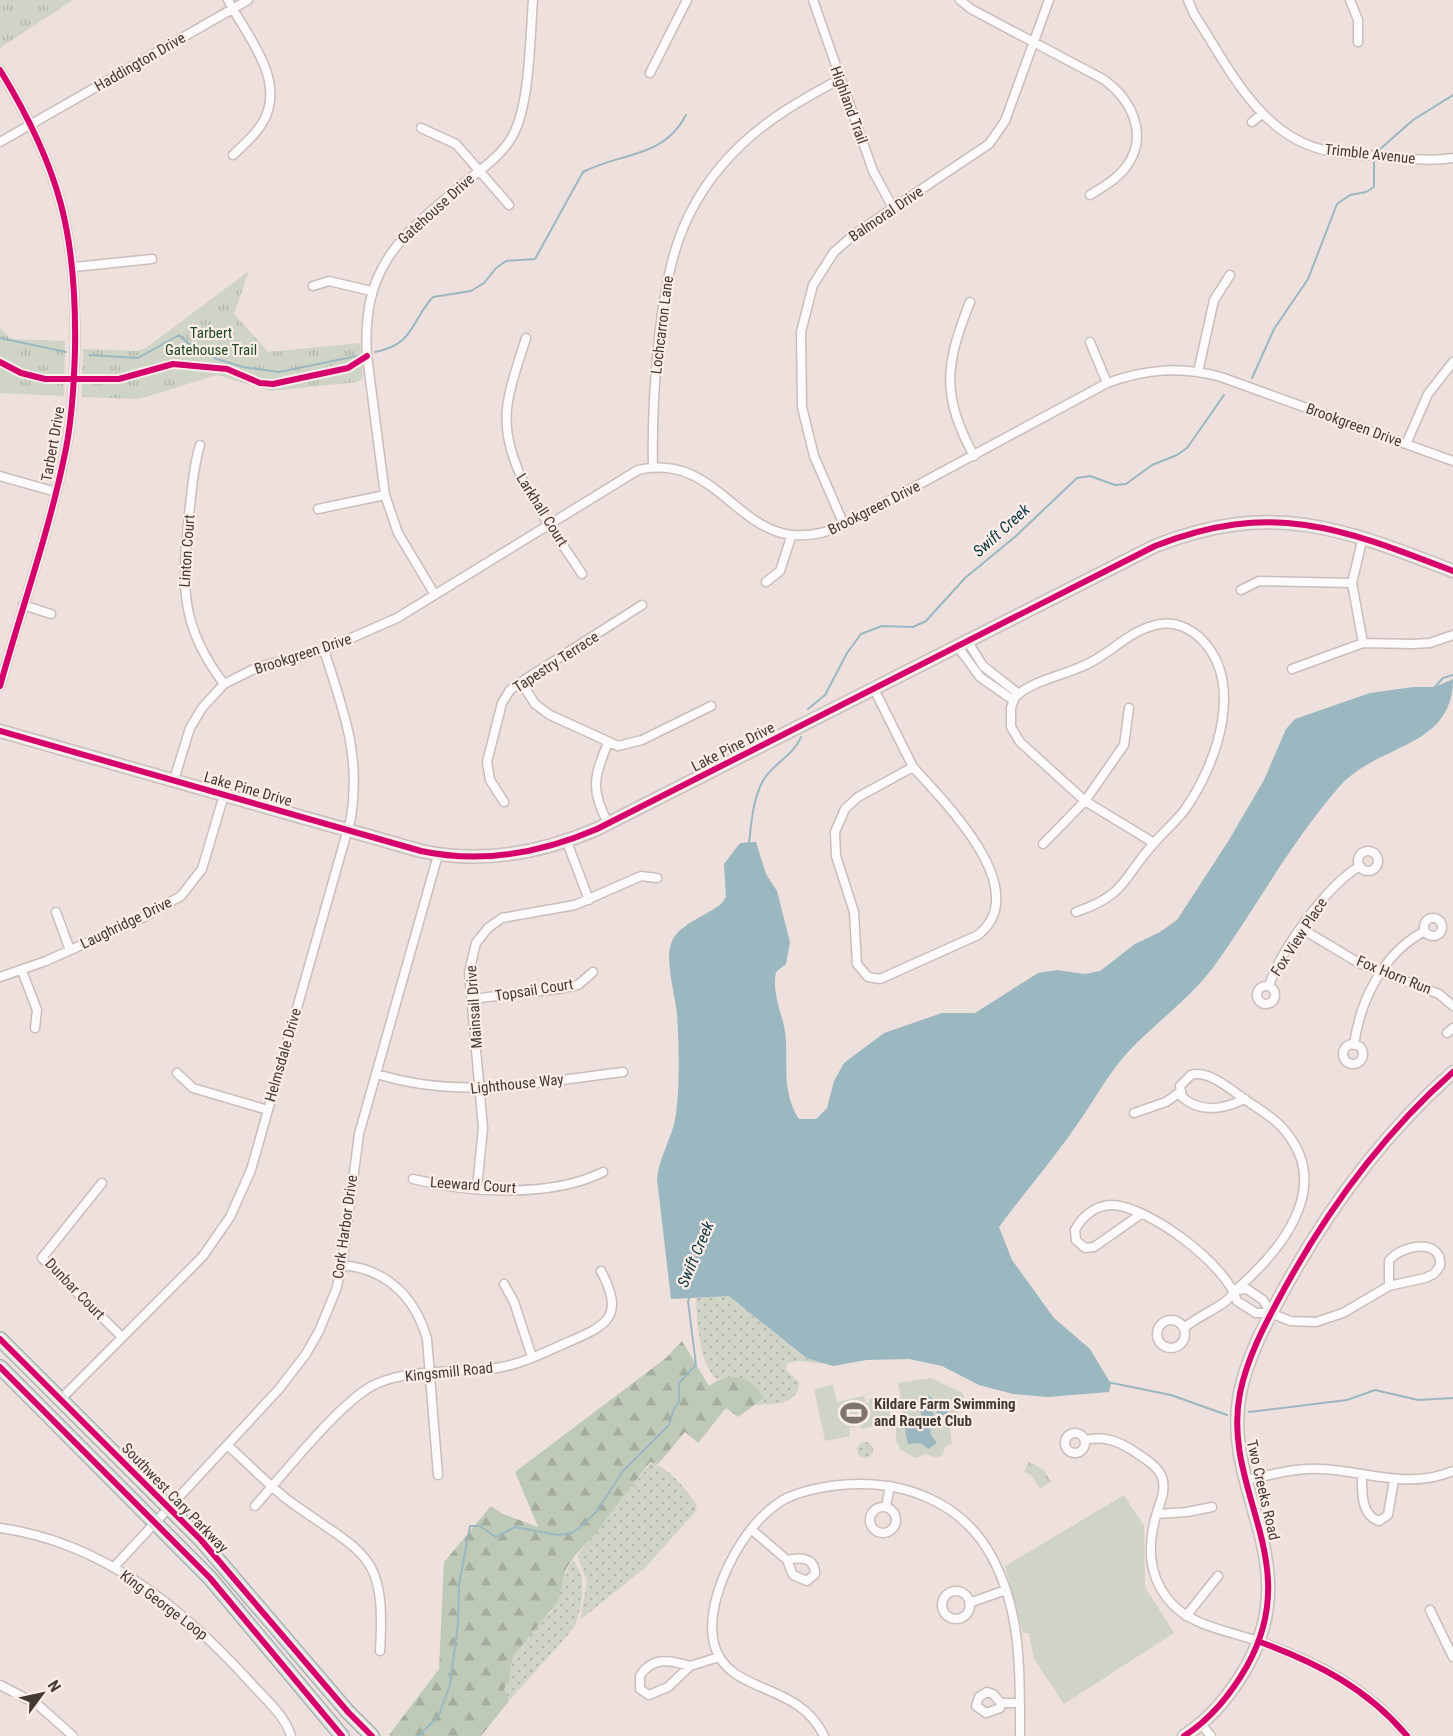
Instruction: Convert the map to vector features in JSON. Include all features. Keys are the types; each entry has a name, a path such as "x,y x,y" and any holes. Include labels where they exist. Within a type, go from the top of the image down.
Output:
{"main road":[{"name":"Southwest Cary Parkway","path":"0,1339 232,1573 348,1712 372,1736"},
{"name":"Southwest Cary Parkway","path":"0,1367 156,1521 210,1578 342,1736"}],"street":[{"path":"228,0 263,62 270,85 270,97 264,120 233,155"},
{"name":"Haddington Drive","path":"0,142 248,0"},
{"name":"Gatehouse Drive","path":"435,595 398,533 385,495 365,333 371,291 384,262 403,236 480,170 509,141 521,117 533,0"},
{"path":"650,73 687,0"},
{"name":"Highland Trail","path":"813,0 873,171 893,208"},
{"path":"960,0 970,9 1110,84 1123,96 1132,109 1136,136 1130,160 1113,180 1090,195"},
{"name":"Balmoral Drive","path":"844,525 814,456 802,407 800,369 803,318 813,285 834,252 856,233 989,144 1005,121 1049,0"},
{"name":"Trimble Avenue","path":"1188,0 1194,14 1262,114 1284,133 1324,150 1432,160 1453,158"},
{"path":"1350,0 1358,20 1358,42"},
{"name":"Tarbert Drive","path":"0,70 32,123 60,196 74,267 73,406 56,492 0,686"},
{"name":"Lochcarron Lane","path":"653,466 653,396 664,290 683,227 714,175 741,145 772,119 840,79"},
{"path":"1252,122 1262,114"},
{"path":"420,128 456,144 509,205"},
{"path":"74,267 152,259"},
{"path":"1198,372 1214,300 1230,275"},
{"path":"313,286 329,281 371,291"},
{"path":"970,302 952,357 949,381 956,420 974,456"},
{"name":"Larkhall Court","path":"526,338 507,407 506,430 517,470 582,574"},
{"path":"1090,342 1107,383"},
{"path":"1406,444 1428,394 1453,362"},
{"name":"Brookgreen Drive","path":"174,780 190,728 202,708 224,684 269,663 324,650 386,624 625,476 653,466 668,467 694,476 753,520 791,537 821,535 974,456 1107,383 1152,371 1198,372 1230,380 1453,461"},
{"name":"Linton Court","path":"200,445 195,460 185,551 184,596 199,647 224,684"},
{"path":"0,476 56,492"},
{"path":"318,509 385,495"},
{"name":"Lake Pine Drive","path":"0,731 438,855 505,855 567,842 608,823 1155,546 1188,533 1239,523 1280,521 1326,528 1363,537 1453,571"},
{"path":"766,582 780,571 791,537"},
{"path":"1363,537 1352,583 1364,643"},
{"path":"1241,590 1259,581 1352,583"},
{"name":"Tapestry Terrace","path":"504,802 490,780 487,762 502,703 510,690 642,605"},
{"path":"23,606 51,614"},
{"path":"1076,912 1106,900 1118,891 1154,843 1179,818 1203,779 1224,713 1224,686 1216,661 1201,639 1173,623 1152,625 1092,662 1016,697 1010,716 1015,736 1048,770 1085,801 1154,843"},
{"path":"1292,669 1364,643 1421,644 1453,634"},
{"path":"963,644 980,677 1016,697"},
{"name":"Helmsdale Drive","path":"62,1399 189,1273 216,1239 245,1187 347,829 355,790 355,765 349,728 324,650"},
{"path":"520,682 542,710 608,743 624,746 633,744 711,706"},
{"path":"874,689 913,767 973,837 991,876 995,910 989,924 978,935 880,979 872,979 864,975 856,964 854,912 836,856 835,832 840,818 853,802 913,767"},
{"path":"1043,844 1085,801 1124,745 1129,708"},
{"path":"608,743 597,769 595,786 596,798 608,823"},
{"name":"Laughridge Drive","path":"0,977 22,971 161,910 181,896 202,869 224,795"},
{"path":"567,842 589,900"},
{"name":"Cork Harbor Drive","path":"114,1567 279,1389 306,1354 327,1311 342,1265 354,1164 438,855"},
{"name":"Fox View Place","path":"1269,986 1273,975 1302,928 1334,887 1360,866"},
{"name":"Mainsail Drive","path":"477,1188 483,1128 469,972 472,951 488,928 502,918 568,907 641,876 657,878"},
{"path":"56,912 70,950"},
{"name":"Fox Horn Run","path":"1302,928 1380,972 1425,987 1453,1006"},
{"path":"1354,1045 1361,1015 1380,972 1401,946 1425,931"},
{"path":"22,971 37,1010 35,1028"},
{"name":"Topsail Court","path":"471,999 578,985 593,972"},
{"name":"Lighthouse Way","path":"377,1074 435,1088 481,1089 623,1072"},
{"name":"Two Creeks Road","path":"1184,1736 1201,1724 1239,1680 1260,1642 1267,1608 1269,1579 1264,1546 1239,1438 1238,1406 1247,1368 1271,1313 1300,1259 1353,1179 1399,1125 1453,1072"},
{"path":"177,1073 193,1088 268,1110"},
{"path":"1134,1113 1166,1102 1180,1092 1185,1079 1196,1073 1202,1074 1245,1099 1288,1133 1301,1161 1305,1185 1299,1212 1283,1240 1227,1300 1184,1328"},
{"path":"1180,1092 1186,1101 1208,1108 1228,1107 1245,1099"},
{"name":"Leeward Court","path":"413,1179 510,1190 573,1184 603,1172"},
{"name":"Dunbar Court","path":"102,1183 42,1258 122,1337"},
{"path":"1141,1214 1094,1247 1084,1248 1074,1236 1082,1220 1100,1207 1119,1206 1141,1214 1197,1249 1235,1290 1237,1301 1256,1313 1271,1313 1300,1322 1330,1318 1389,1286 1434,1274 1440,1266 1439,1257 1435,1252 1414,1245 1400,1251 1389,1261 1389,1286"},
{"path":"342,1265 380,1275 408,1298 425,1330 438,1475"},
{"name":"Kingsmill Road","path":"255,1506 364,1390 388,1379 503,1367 591,1333 607,1319 612,1309 612,1292 601,1271"},
{"path":"504,1284 514,1302 532,1357"},
{"path":"1235,1290 1247,1289 1263,1300 1271,1313"},
{"path":"1085,1440 1097,1437 1118,1442 1154,1466 1163,1483 1163,1494 1152,1532 1151,1564 1163,1593 1186,1616 1260,1642 1317,1665 1343,1679 1368,1697 1407,1736"},
{"path":"227,1445 272,1487 340,1534 366,1559 377,1580 382,1601 380,1651"},
{"path":"1247,1480 1318,1468 1394,1480 1427,1479 1453,1471"},
{"path":"1362,1474 1364,1504 1375,1520 1379,1521 1388,1515 1394,1480"},
{"path":"824,1736 809,1712 795,1701 737,1675 718,1657 713,1631 719,1589 733,1557 752,1530 775,1506 804,1492 866,1483 890,1486 932,1498 963,1520 987,1548 1006,1590 1017,1635 1020,1736"},
{"path":"886,1507 890,1486"},
{"path":"1157,1514 1193,1512 1212,1507"},
{"name":"King George Loop","path":"0,1528 64,1544 114,1567 170,1605 204,1633 280,1715 291,1736"},
{"path":"752,1530 787,1560"},
{"path":"1186,1616 1218,1576"},
{"path":"969,1603 1006,1590"},
{"path":"1430,1610 1453,1657"},
{"path":"690,1666 678,1680 661,1691 649,1695 640,1689 640,1676 653,1663 665,1661 690,1666 718,1657"},
{"path":"0,1685 37,1704 73,1736"},
{"path":"1001,1703 1020,1703"},
{"path":"1201,1724 1211,1736"}],"green space":[{"path":"0,0 73,0 0,48"},
{"name":"Tarbert Gatehouse Trail","path":"249,271 234,314 268,352 360,343 363,378 357,382 271,391 217,375 139,399 82,397 83,349 138,351 146,348"},
{"path":"0,328 10,339 65,341 64,396 0,393"},
{"path":"715,1295 729,1296 805,1358 827,1364 799,1361 787,1363 786,1370 799,1382 794,1396 776,1404 755,1405 764,1398 738,1377 717,1379 706,1364 700,1342 696,1298"},
{"path":"682,1341 709,1386 725,1378 740,1378 753,1385 764,1398 738,1417 726,1408 698,1443 685,1432 658,1464 650,1462 595,1534 572,1559 566,1569 558,1601 513,1656 509,1681 504,1689 509,1701 481,1736 389,1735 439,1669 444,1562 491,1506 501,1513 538,1527 515,1472 666,1358"},
{"path":"931,1378 963,1393 966,1409 958,1411 960,1422 949,1424 952,1444 946,1446 942,1455 936,1458 926,1454 915,1458 900,1449 896,1440 896,1424 903,1408 898,1383"},
{"name":"Kildare Farm Swimming and Raquet Club","path":"833,1385 837,1402 864,1396 866,1403 869,1399 886,1395 892,1422 861,1429 860,1426 849,1428 850,1436 825,1441 814,1389"},
{"path":"865,1442 873,1450 865,1458 857,1450"},
{"path":"651,1462 665,1469 677,1480 697,1506 696,1511 646,1567 580,1620 587,1581 577,1556"},
{"path":"1028,1462 1043,1469 1051,1482 1040,1489 1031,1475 1024,1472"},
{"path":"1124,1495 1144,1526 1145,1587 1174,1633 1064,1704 1034,1659 1029,1633 1023,1633 1005,1566"},
{"path":"572,1558 581,1574 583,1590 576,1624 509,1701 504,1689 509,1681 513,1656 538,1622 551,1612"}],"water":[{"path":"1453,679 1450,702 1441,719 1427,732 1373,761 1339,787 1305,830 1206,977 1120,1061 1067,1139 999,1227 1012,1260 1054,1318 1090,1349 1111,1384 1109,1392 1048,1397 1013,1394 979,1385 942,1366 909,1359 867,1360 833,1366 806,1358 729,1296 671,1299 657,1179 660,1162 676,1114 678,1089 677,1013 670,966 670,948 681,929 722,903 726,897 724,864 740,843 756,842 766,874 777,891 790,942 786,964 776,972 775,981 785,1032 788,1091 799,1119 816,1119 827,1108 834,1081 844,1063 884,1033 942,1013 975,1013 1038,973 1057,970 1085,974 1100,971 1135,944 1160,932 1177,920 1229,840 1264,780 1286,729 1295,719 1370,693 1413,687 1435,687"},
{"path":"928,1395 935,1401 930,1407 934,1414 929,1420 931,1435 937,1443 928,1449 921,1443 908,1444 903,1420 907,1416 917,1420 922,1418 918,1401"},
{"path":"942,1401 947,1403 949,1408 947,1413 942,1415 937,1413 935,1408 937,1403"}],"waterway":[{"name":"Swift Creek","path":"1379,150 1413,120 1453,95"},
{"path":"375,352 398,344 405,338 433,297 471,291 484,283 496,268 506,261 535,259 583,172 653,147 666,140 686,115"},
{"name":"Swift Creek","path":"1252,378 1274,329 1308,279 1337,204 1350,195 1366,192 1374,187 1374,162"},
{"path":"89,355 138,358 179,335 188,343 217,359 243,367 279,372 357,356"},
{"path":"0,338 66,352"},
{"name":"Swift Creek","path":"808,709 825,695 847,653 861,634 882,626 913,627 926,621 965,578 1016,536 1077,478 1090,476 1115,485 1126,484 1152,465 1177,455 1187,448 1224,395"},
{"path":"1434,688 1443,678 1453,675"},
{"name":"Swift Creek","path":"749,844 753,811 760,786 768,773 794,749 801,737"},
{"name":"Swift Creek","path":"418,1736 438,1717 450,1685 458,1624 459,1585 470,1526 480,1526 496,1537 515,1527 558,1535 572,1533 596,1512 623,1471 669,1425 679,1401 679,1383 696,1365 688,1301 690,1296"},
{"path":"1107,1382 1171,1395 1227,1415"},
{"path":"1249,1412 1347,1400 1375,1390 1418,1400 1453,1398"}],"cycle path":[{"path":"0,70 21,105 51,171 68,237 75,309 72,404 64,458 58,487 0,686"},
{"path":"0,362 21,373 45,379 119,379 173,364 227,369 260,383 273,384 348,368 367,356"},
{"path":"0,731 421,851 466,856 511,854 554,844 597,829 1155,546 1197,532 1235,524 1271,522 1306,525 1376,542 1453,571"},
{"path":"1184,1736 1212,1714 1234,1686 1247,1666 1263,1628 1268,1593 1266,1559 1241,1462 1237,1428 1240,1393 1252,1354 1299,1262 1337,1203 1403,1121 1453,1072"},
{"path":"0,1339 201,1540 348,1712 372,1736"},
{"path":"0,1367 210,1578 342,1736"},
{"path":"1260,1642 1321,1668 1340,1679 1375,1704 1407,1736"}],"place":[{"name":"Kildare Farm Swimming and Raquet Club","path":"854,1413"}]}
